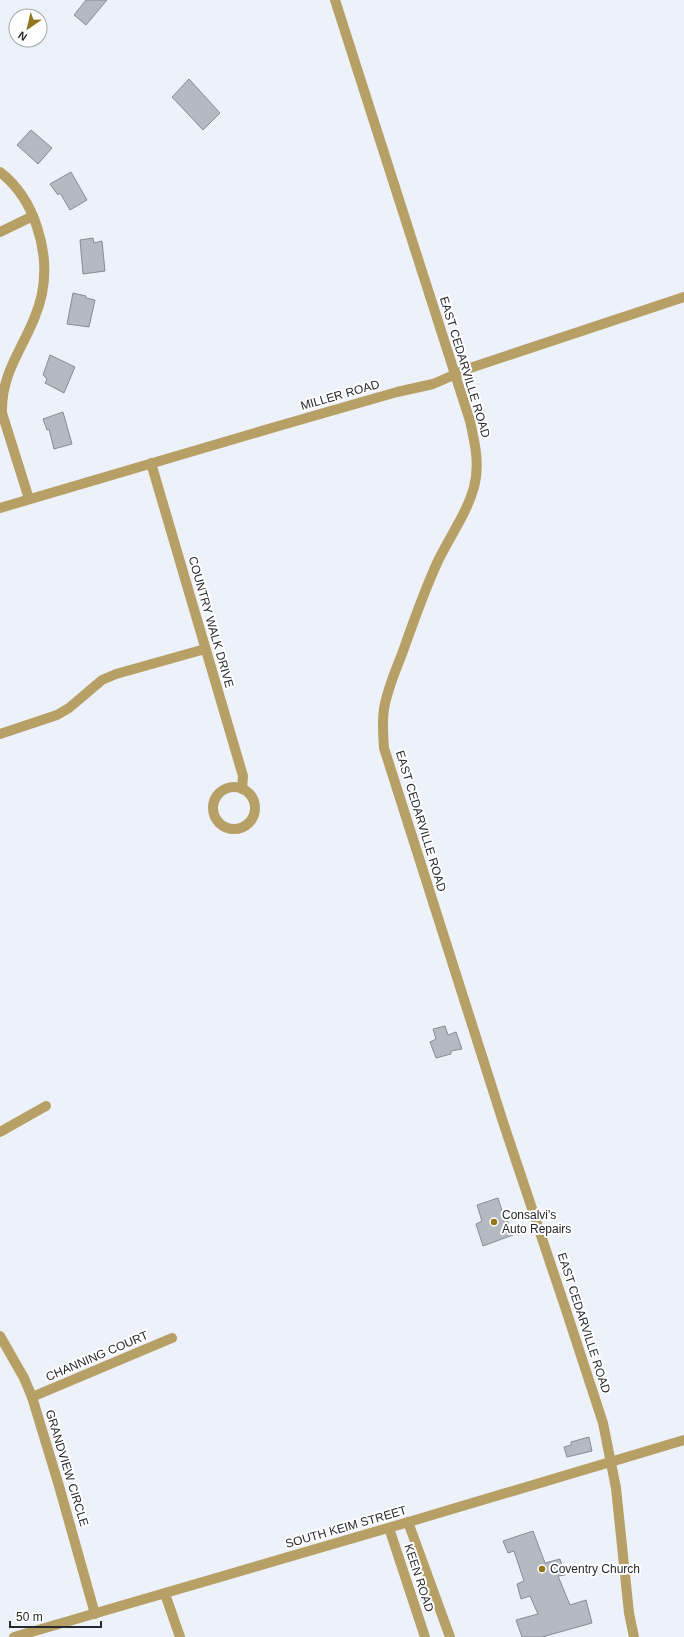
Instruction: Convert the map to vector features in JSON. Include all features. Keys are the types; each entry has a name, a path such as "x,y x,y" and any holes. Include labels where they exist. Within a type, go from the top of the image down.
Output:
{"street":[{"name":"EAST CEDARVILLE ROAD","path":"336,0 456,374 470,421 476,448 477,468 474,486 468,503 438,561 418,610 389,690 384,715 384,748 503,1122 598,1408 616,1488 629,1613 634,1637"},
{"path":"0,172 14,184 21,193 33,216 42,242 45,271 42,296 35,319 7,374 1,402 2,413 30,499"},
{"path":"0,232 33,216"},
{"name":"MILLER ROAD","path":"0,508 356,404 433,384 477,366 684,297"},
{"name":"COUNTRY WALK DRIVE","path":"151,463 243,776 242,789"},
{"path":"0,734 57,715 69,708 102,680 116,674 205,649"},
{"path":"226,789 242,789 253,798 255,805 253,818 249,824 243,828 226,828 215,818 213,811 216,799 220,793 226,789"},
{"path":"0,1132 46,1106"},
{"name":"GRANDVIEW CIRCLE","path":"0,1336 24,1378 32,1397 59,1486 94,1614"},
{"name":"CHANNING COURT","path":"32,1397 172,1338"},
{"name":"SOUTH KEIM STREET","path":"14,1637 165,1594 684,1440"},
{"path":"408,1522 450,1637"},
{"name":"KEEN ROAD","path":"389,1528 425,1637"},
{"path":"165,1594 180,1637"}],"building":[{"path":"86,0 107,0 86,25 74,15"},
{"path":"189,79 220,113 203,130 172,97"},
{"path":"31,130 52,148 38,164 17,145"},
{"path":"71,172 87,200 70,210 60,193 58,195 50,184"},
{"path":"93,238 94,243 102,241 105,271 83,274 80,240"},
{"path":"73,293 95,300 89,327 67,324"},
{"path":"50,355 75,367 64,393 45,383 47,379 43,375"},
{"path":"63,412 72,444 54,449 49,429 47,430 43,419"},
{"path":"445,1026 448,1035 456,1032 462,1049 451,1051 451,1054 436,1058 430,1042 436,1039 433,1029"},
{"name":"Consalvi's Auto Repairs","path":"498,1198 503,1214 505,1214 513,1235 483,1246 476,1224 482,1221 477,1205"},
{"path":"589,1437 592,1451 567,1457 564,1447 571,1445 571,1442"},
{"path":"533,1531 545,1563 560,1559 565,1575 558,1576 570,1605 586,1600 592,1623 542,1637 522,1637 516,1620 538,1614 530,1596 521,1599 517,1584 524,1581 514,1551 508,1553 503,1541"}],"place":[{"name":"Consalvi's Auto Repairs","path":"494,1222"},
{"name":"Coventry Church","path":"542,1569"}]}
